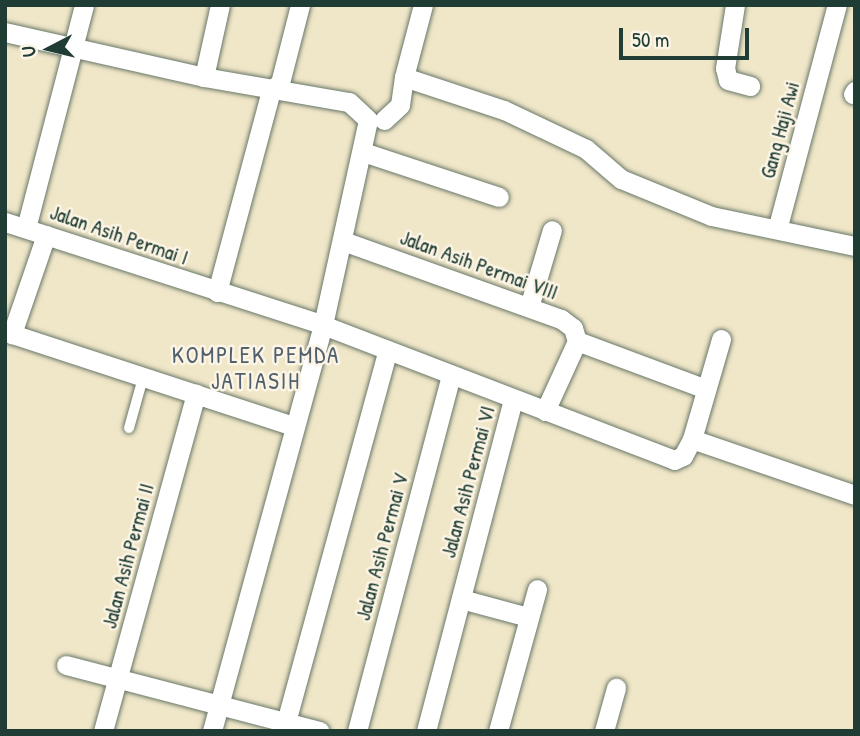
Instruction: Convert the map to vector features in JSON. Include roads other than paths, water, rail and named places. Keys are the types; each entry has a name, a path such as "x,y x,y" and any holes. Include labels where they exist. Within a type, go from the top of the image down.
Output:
{"street":[{"path":"26,228 84,5"},
{"path":"204,77 220,5"},
{"path":"217,292 271,90 280,83 300,5"},
{"path":"384,120 400,104 404,77 423,5"},
{"path":"735,5 724,68 728,80 750,86"},
{"name":"Gang Haji Awi","path":"778,226 837,5"},
{"path":"5,32 204,77 349,102 361,110 368,120 323,325 293,426 212,731"},
{"path":"404,77 504,110 586,149 621,179 711,216 751,227 778,226 855,246"},
{"path":"363,152 499,197"},
{"name":"Jalan Asih Permai I","path":"5,222 323,325"},
{"path":"529,307 552,230"},
{"path":"46,235 12,334 293,426"},
{"name":"Jalan Asih Permai VIII","path":"343,241 529,307 573,328 576,341 706,389"},
{"path":"323,325 513,399"},
{"path":"721,339 692,439 855,495"},
{"path":"545,411 576,341"},
{"path":"286,722 387,352"},
{"name":"Jalan Asih Permai V","path":"357,731 451,376"},
{"name":"Jalan Asih Permai II","path":"103,731 196,394"},
{"name":"Jalan Asih Permai VI","path":"426,731 513,399 674,460 683,456 692,439"},
{"path":"498,731 537,589"},
{"path":"461,598 528,617"},
{"path":"66,665 319,731"},
{"path":"604,731 616,688"}],"lane":[{"path":"129,428 143,378"}],"district":[{"name":"KOMPLEK PEMDA JATIASIH","path":"256,368"}]}
